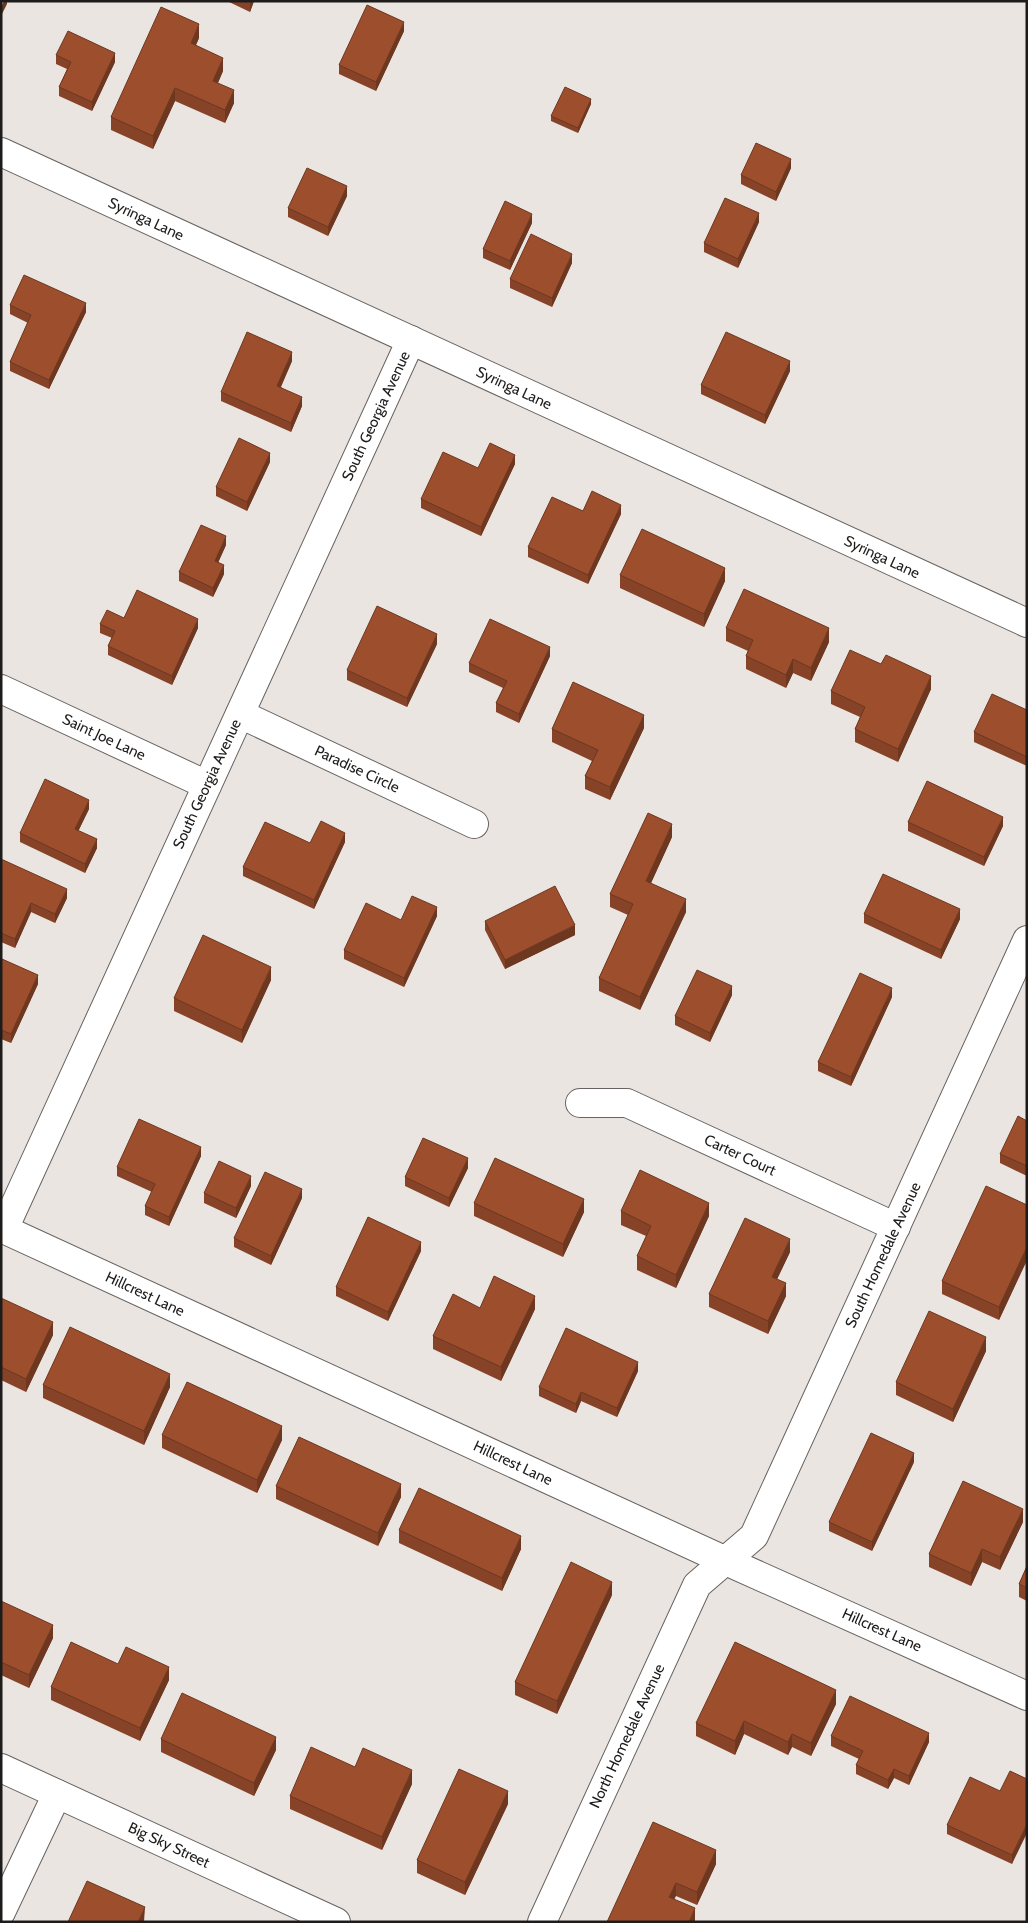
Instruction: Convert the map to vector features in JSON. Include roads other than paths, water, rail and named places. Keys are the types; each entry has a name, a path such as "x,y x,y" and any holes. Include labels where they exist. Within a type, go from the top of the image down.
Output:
{"street":[{"name":"Syringa Lane","path":"1,152 1027,623"},
{"name":"South Georgia Avenue","path":"2,1228 411,340"},
{"name":"Saint Joe Lane","path":"1,689 207,785"},
{"name":"Paradise Circle","path":"240,714 474,824"},
{"name":"South Homedale Avenue","path":"726,1561 754,1536 1027,940"},
{"name":"Carter Court","path":"580,1103 627,1103 896,1227"},
{"name":"Hillcrest Lane","path":"2,1228 726,1561 1027,1696"},
{"name":"North Homedale Avenue","path":"542,1922 697,1585 726,1561"},
{"name":"Big Sky Street","path":"1,1768 336,1922"},
{"path":"1,1912 57,1794"}]}
